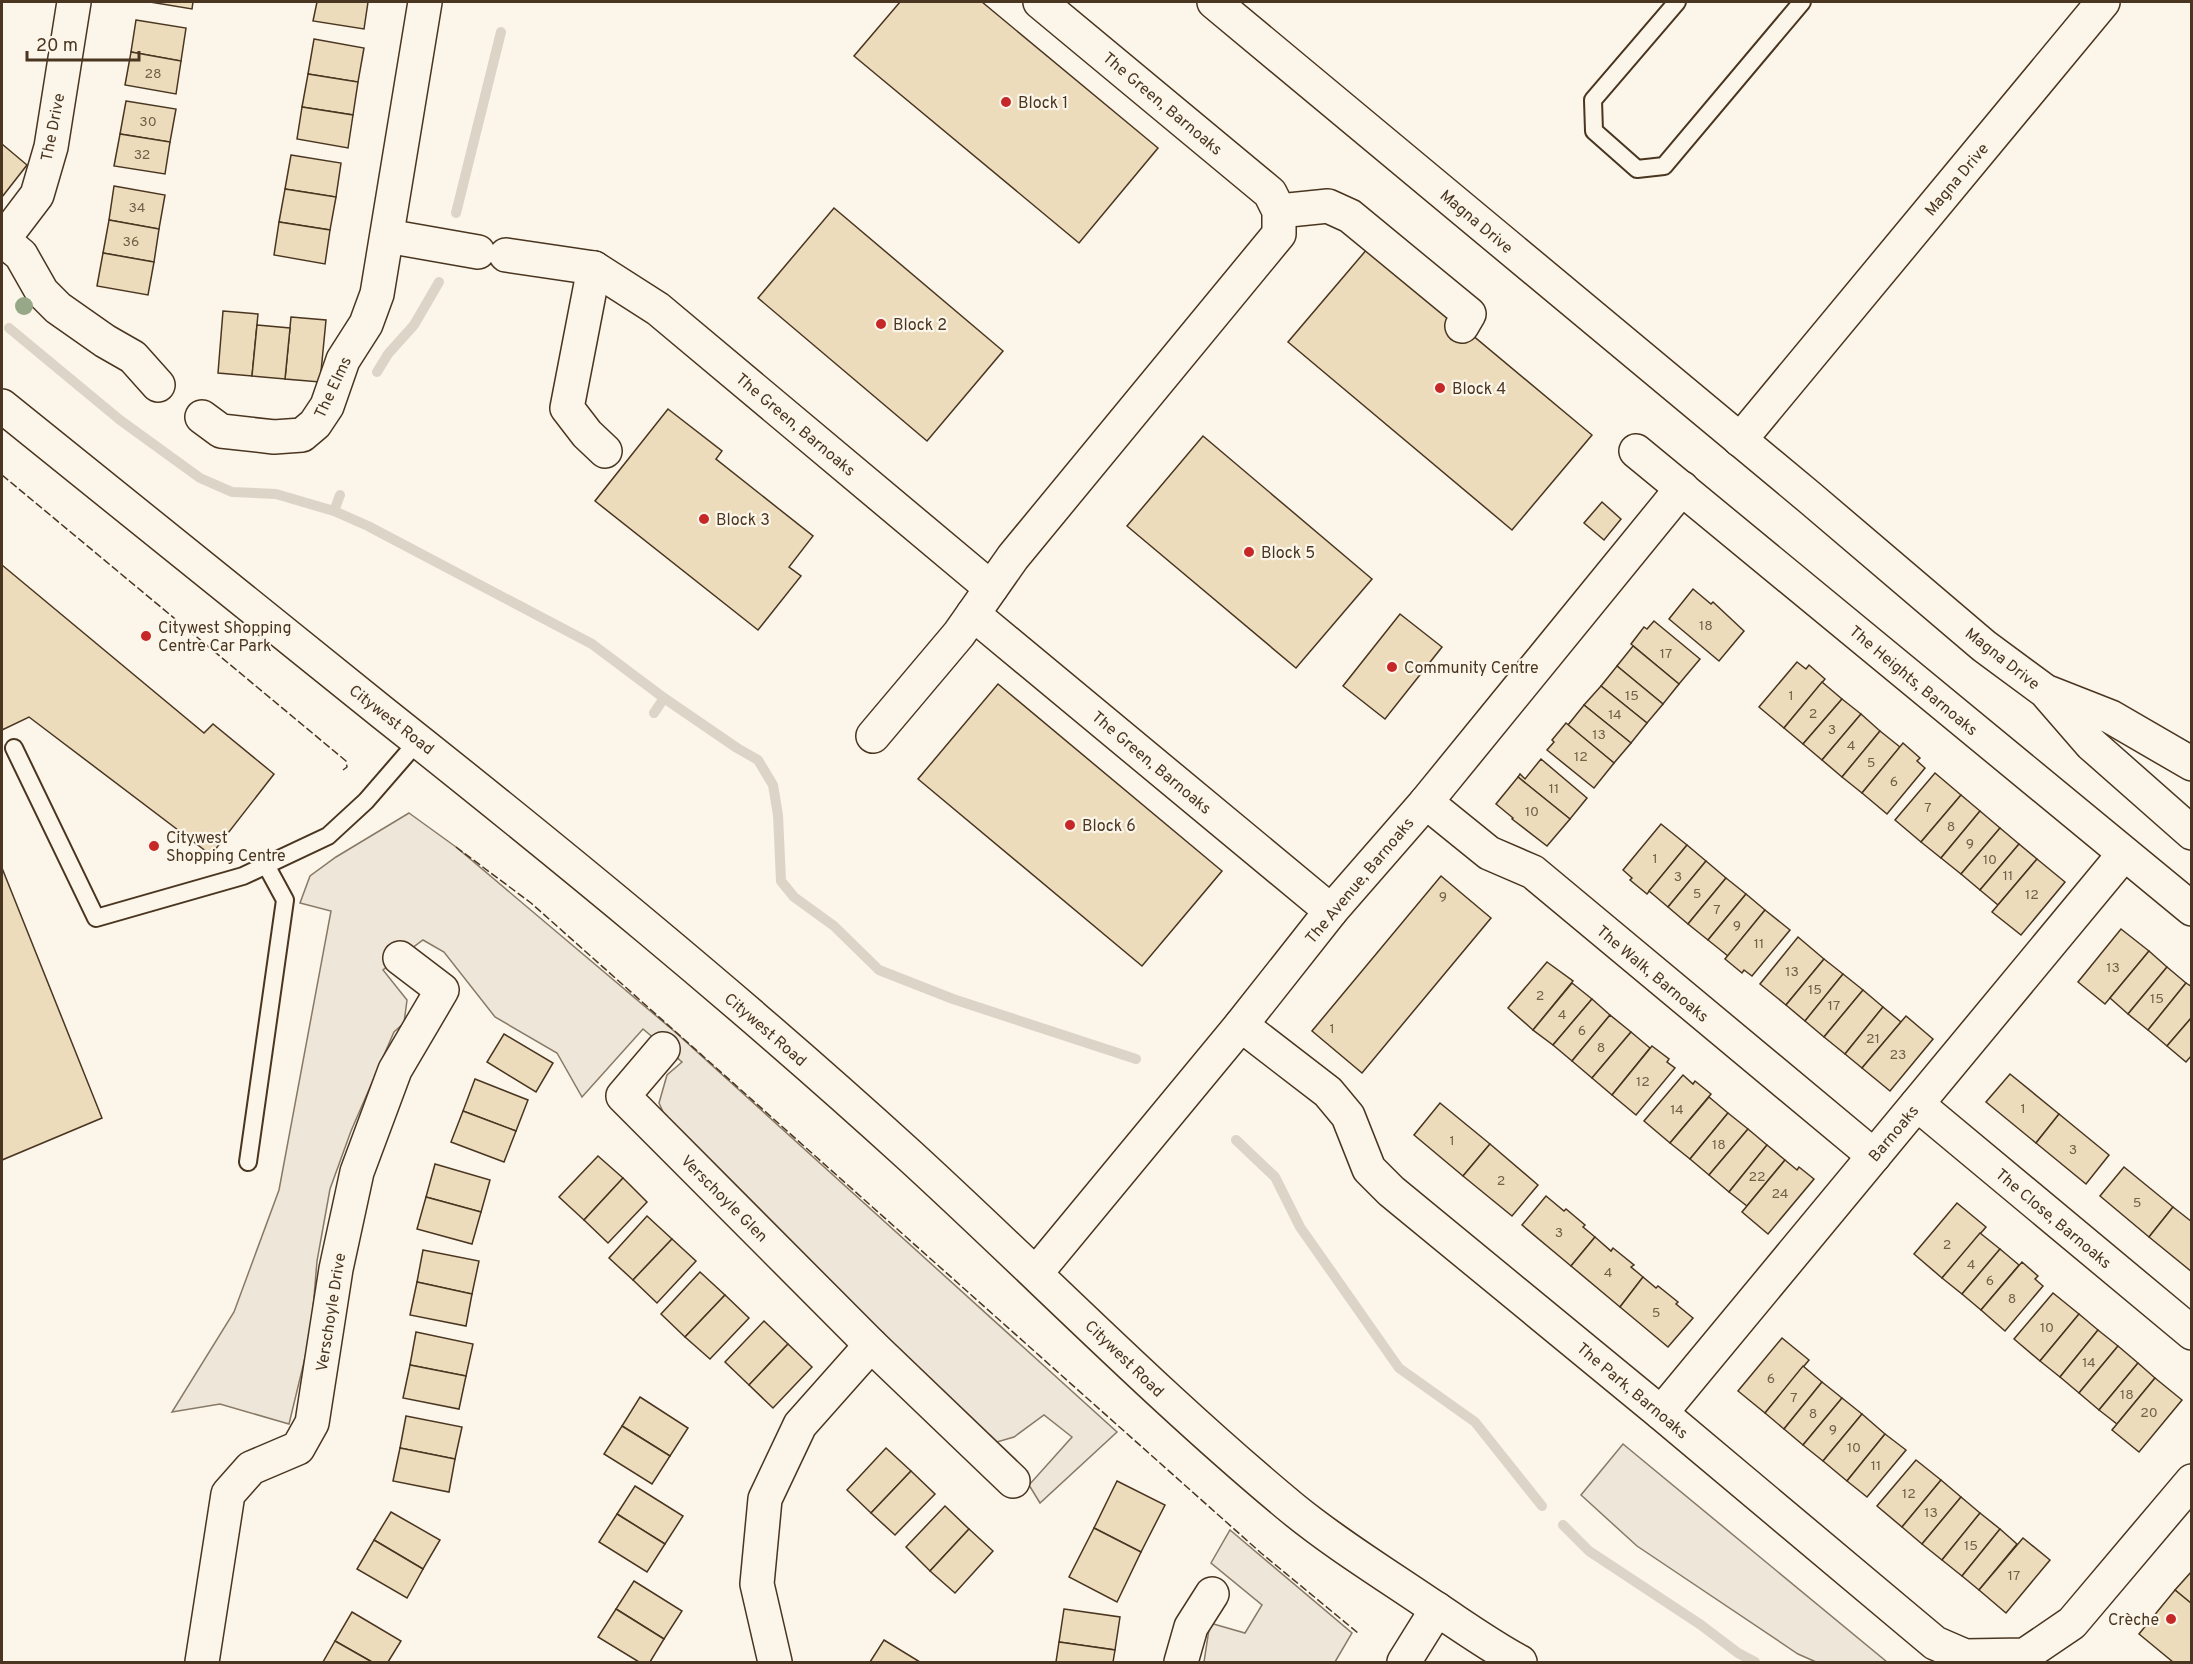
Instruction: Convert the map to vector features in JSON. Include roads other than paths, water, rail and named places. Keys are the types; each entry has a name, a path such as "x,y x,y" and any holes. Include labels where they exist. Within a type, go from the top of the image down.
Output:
{"street":[{"name":"The Drive","path":"2,241 37,195 51,147 74,2"},
{"name":"The Elms","path":"202,417 221,431 274,437 302,435 315,424 327,406 343,360 366,324 377,294 425,2"},
{"name":"The Green, Barnoaks","path":"1040,2 1270,193 1279,211"},
{"name":"Magna Drive","path":"1214,2 1984,646 2046,691 2091,744 2192,833"},
{"name":"Magna Drive","path":"1740,440 2103,2"},
{"path":"873,736 959,634 1021,548 1279,234 1279,211 1328,206 1350,216 1469,314 1462,326"},
{"name":"The Green, Barnoaks","path":"387,236 594,268 658,309 1331,911"},
{"path":"2,241 21,255 42,292 58,308 105,341 133,357 158,385"},
{"path":"594,268 567,408 587,434 605,451"},
{"name":"Citywest Road","path":"2,406 652,930 906,1152 1167,1398 1294,1509 1364,1560 1520,1662"},
{"name":"The Heights, Barnoaks","path":"1636,451 2192,909"},
{"name":"The Avenue, Barnoaks","path":"1036,1273 1241,1025 1331,911 1426,802 1682,488"},
{"name":"Magna Drive","path":"2046,691 2111,717 2192,764"},
{"name":"The Walk, Barnoaks","path":"1426,802 1489,853 1533,872 1874,1156"},
{"name":"Barnoaks","path":"1661,1413 2124,854"},
{"name":"Verschoyle Drive","path":"202,1662 228,1494 251,1468 298,1448 312,1423 336,1269 357,1172 395,1070 442,990 400,958"},
{"name":"The Park, Barnoaks","path":"1241,1025 1328,1092 1348,1116 1369,1169 1391,1191 1935,1643 1965,1656 2025,1656 2072,1623 2192,1481"},
{"name":"Verschoyle Glen","path":"663,1048 623,1096 871,1345 1013,1481"},
{"name":"The Close, Barnoaks","path":"1917,1104 2192,1333"},
{"path":"775,1662 758,1584 765,1499 800,1425 871,1345"},
{"path":"1181,1662 1191,1627 1212,1594"},
{"path":"1404,1662 1437,1609"}],"lane":[{"path":"1677,2 1593,100 1594,131 1637,169 1664,166 1802,2"},
{"path":"14,747 96,918 243,876 328,836 366,801 418,741"},
{"path":"248,1162 285,900 266,865"}],"waterway":[{"path":"456,213 501,32"},
{"path":"377,372 388,354 414,325 439,282"},
{"path":"9,328 120,420 200,478 232,492 276,494 334,511 368,526 592,644 664,698 758,760 773,785 778,815 781,881 794,897 834,926 879,970 953,999 1136,1059"},
{"path":"334,511 340,495"},
{"path":"654,713 664,698"},
{"path":"1236,1140 1275,1177 1300,1227 1399,1368 1475,1422 1542,1506"},
{"path":"1563,1525 1589,1551 1701,1625 1738,1653 1755,1662"}],"place":[{"name":"Block 1","path":"1006,102"},
{"name":"Block 2","path":"881,324"},
{"name":"Block 4","path":"1440,388"},
{"name":"Block 3","path":"704,519"},
{"name":"Block 5","path":"1249,552"},
{"name":"Citywest Shopping Centre Car Park","path":"146,636"},
{"name":"Community Centre","path":"1392,667"},
{"name":"Block 6","path":"1070,825"},
{"name":"Citywest Shopping Centre","path":"154,846"},
{"name":"Crèche","path":"2171,1619"}]}
